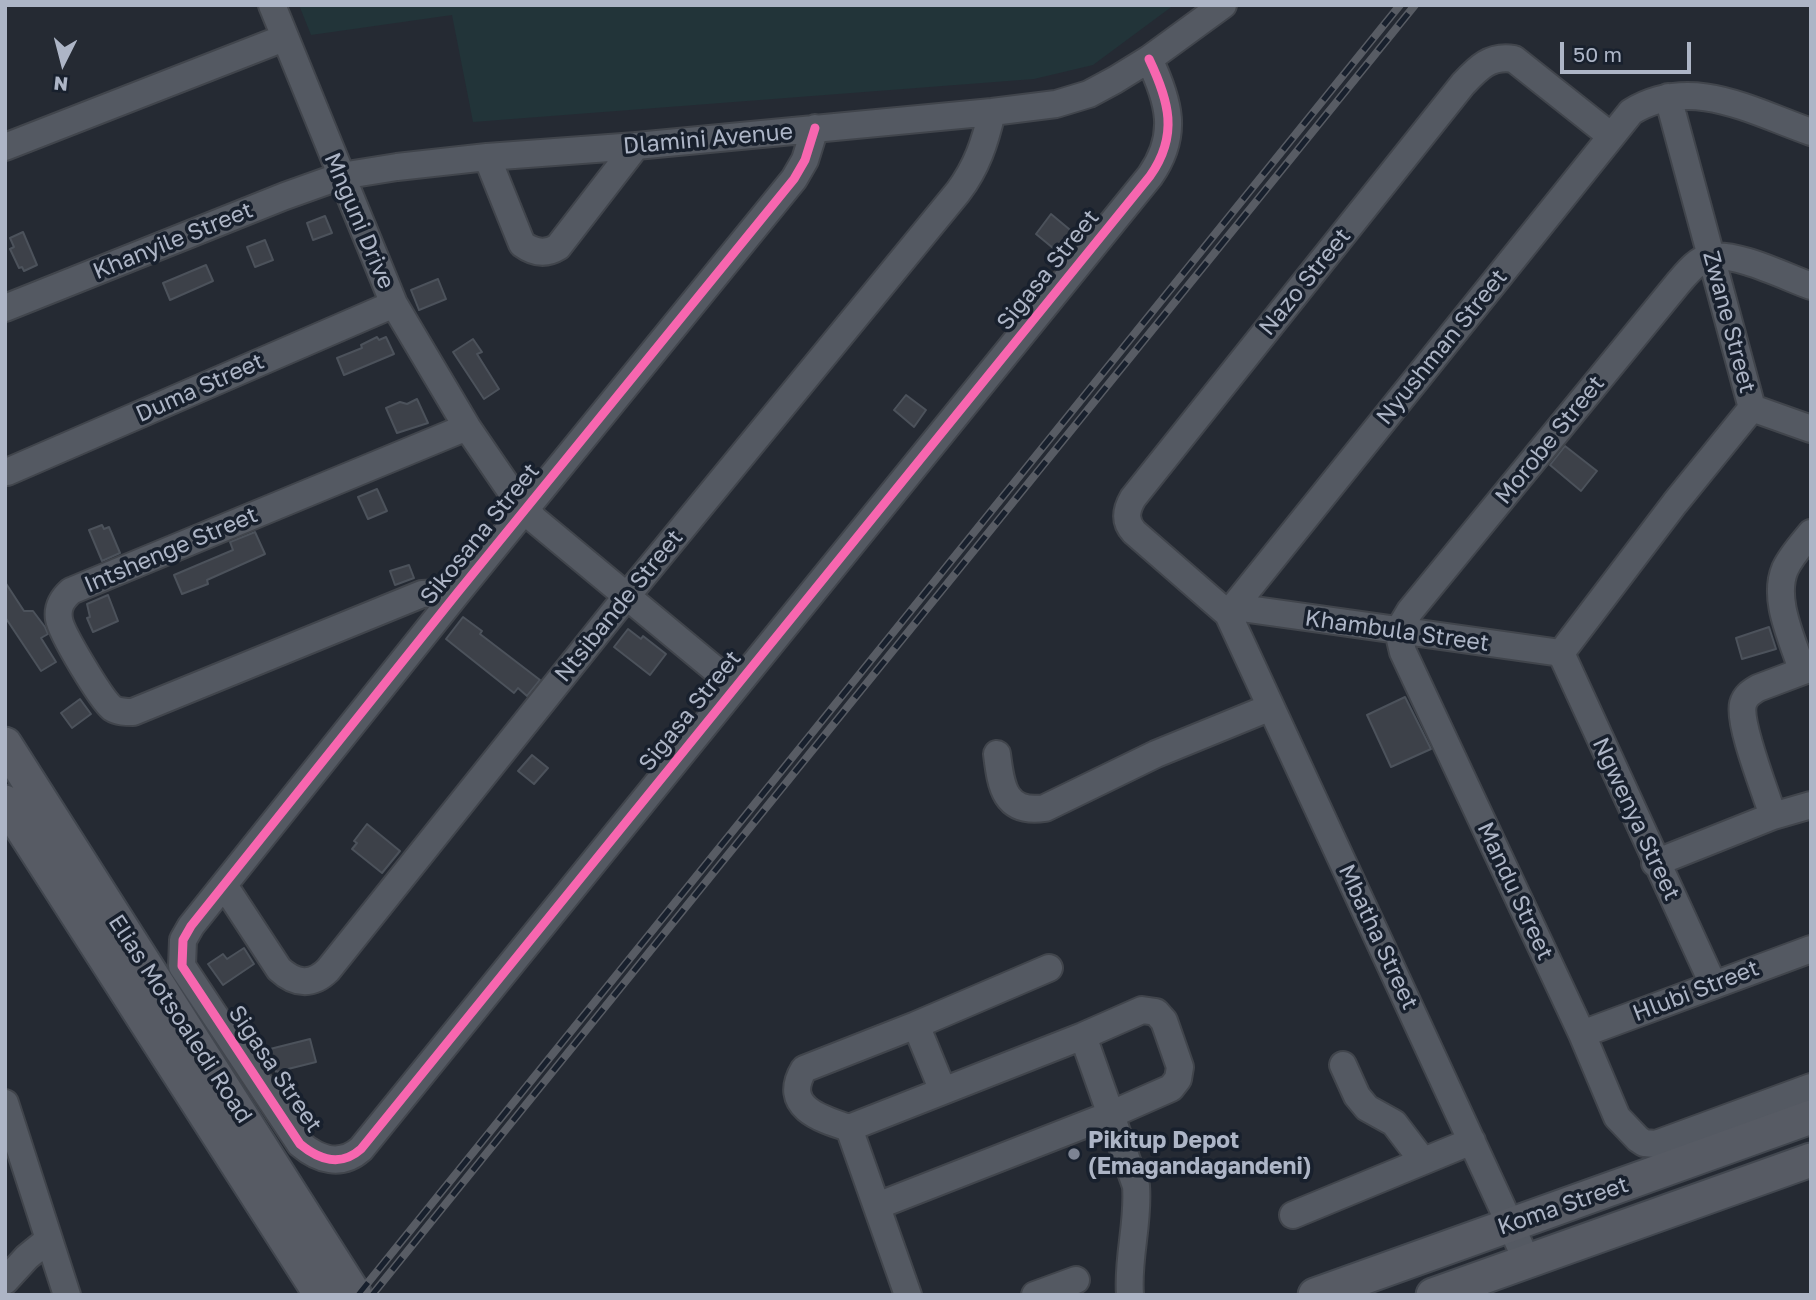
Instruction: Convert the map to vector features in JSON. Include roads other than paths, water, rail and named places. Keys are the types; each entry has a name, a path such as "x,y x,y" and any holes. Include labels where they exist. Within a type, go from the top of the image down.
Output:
{"main road":[{"name":"Elias Motsoaledi Road","path":"5,744 145,966 295,1225 321,1295"},
{"name":"Elias Motsoaledi Road","path":"5,802 295,1225 355,1295"},
{"name":"Koma Street","path":"1315,1295 1811,1117"},
{"name":"Koma Street","path":"1433,1295 1811,1160"}],"street":[{"name":"Mnguni Drive","path":"272,5 394,304 467,427 524,510 735,686"},
{"name":"Dlamini Avenue","path":"341,176 487,157 992,113 1056,104 1089,94 1149,59 1223,5"},
{"path":"5,147 284,38"},
{"name":"Sigasa Street","path":"182,966 300,1144 328,1160 338,1161 354,1156 1160,161 1169,132 1167,107 1162,86 1149,59"},
{"name":"Nazo Street","path":"1231,610 1131,528 1127,519 1129,504 1445,106 1480,67 1492,60 1514,59 1611,136"},
{"path":"1668,97 1710,97 1811,132"},
{"name":"Nyushman Street","path":"1231,610 1611,136 1631,113 1645,104 1668,97"},
{"name":"Zwane Street","path":"1561,653 1675,503 1752,408 1668,97"},
{"name":"Ntsibande Street","path":"225,885 279,970 300,982 314,981 322,976 626,597 973,173 992,113"},
{"name":"Sikosana Street","path":"182,966 183,940 191,926 457,592 794,179 805,160 815,128"},
{"path":"487,157 522,244 542,252 558,247 636,146"},
{"name":"Khanyile Street","path":"5,308 341,176"},
{"path":"1710,257 1743,261 1811,286"},
{"name":"Morobe Street","path":"1398,631 1419,600 1679,282 1695,265 1710,257"},
{"name":"Duma Street","path":"7,472 394,304"},
{"path":"1752,408 1811,429"},
{"name":"Intshenge Street","path":"457,592 422,594 133,712 115,710 105,700 66,636 59,619 63,598 71,591 467,427"},
{"path":"1773,816 1744,724 1743,701 1758,688 1806,669 1784,613 1781,585 1788,562 1811,533"},
{"name":"Khambula Street","path":"1231,610 1561,653"},
{"name":"Mbatha Street","path":"1231,610 1271,707 1527,1261"},
{"name":"Mandu Street","path":"1398,631 1408,662 1583,1034 1617,1117 1644,1143 1662,1143 1811,1087"},
{"name":"Ngwenya Street","path":"1561,653 1713,984"},
{"path":"997,754 1002,784 1013,803 1028,810 1045,808 1156,754 1271,707"},
{"path":"1656,863 1773,816 1811,805"},
{"name":"Hlubi Street","path":"1583,1034 1811,949"},
{"path":"877,1206 1112,1114 1171,1088 1178,1079 1180,1067 1164,1020 1156,1012 1142,1010 849,1128 815,1117 799,1099 796,1082 804,1069 1049,968"},
{"path":"916,1025 943,1091"},
{"path":"1083,1036 1136,1186 1137,1221 1128,1272 1130,1295"},
{"path":"1343,1065 1357,1096 1367,1108 1394,1123 1423,1161"},
{"path":"5,1102 67,1295"},
{"path":"849,1128 908,1295"},
{"path":"1293,1215 1472,1141"},
{"path":"5,1281 27,1257 48,1240"},
{"path":"1035,1295 1076,1280"}],"railway":[{"path":"358,1295 1400,5"},
{"path":"372,1295 1415,5"}],"place":[{"name":"Pikitup Depot (Emagandagandeni)","path":"1074,1154"}]}
